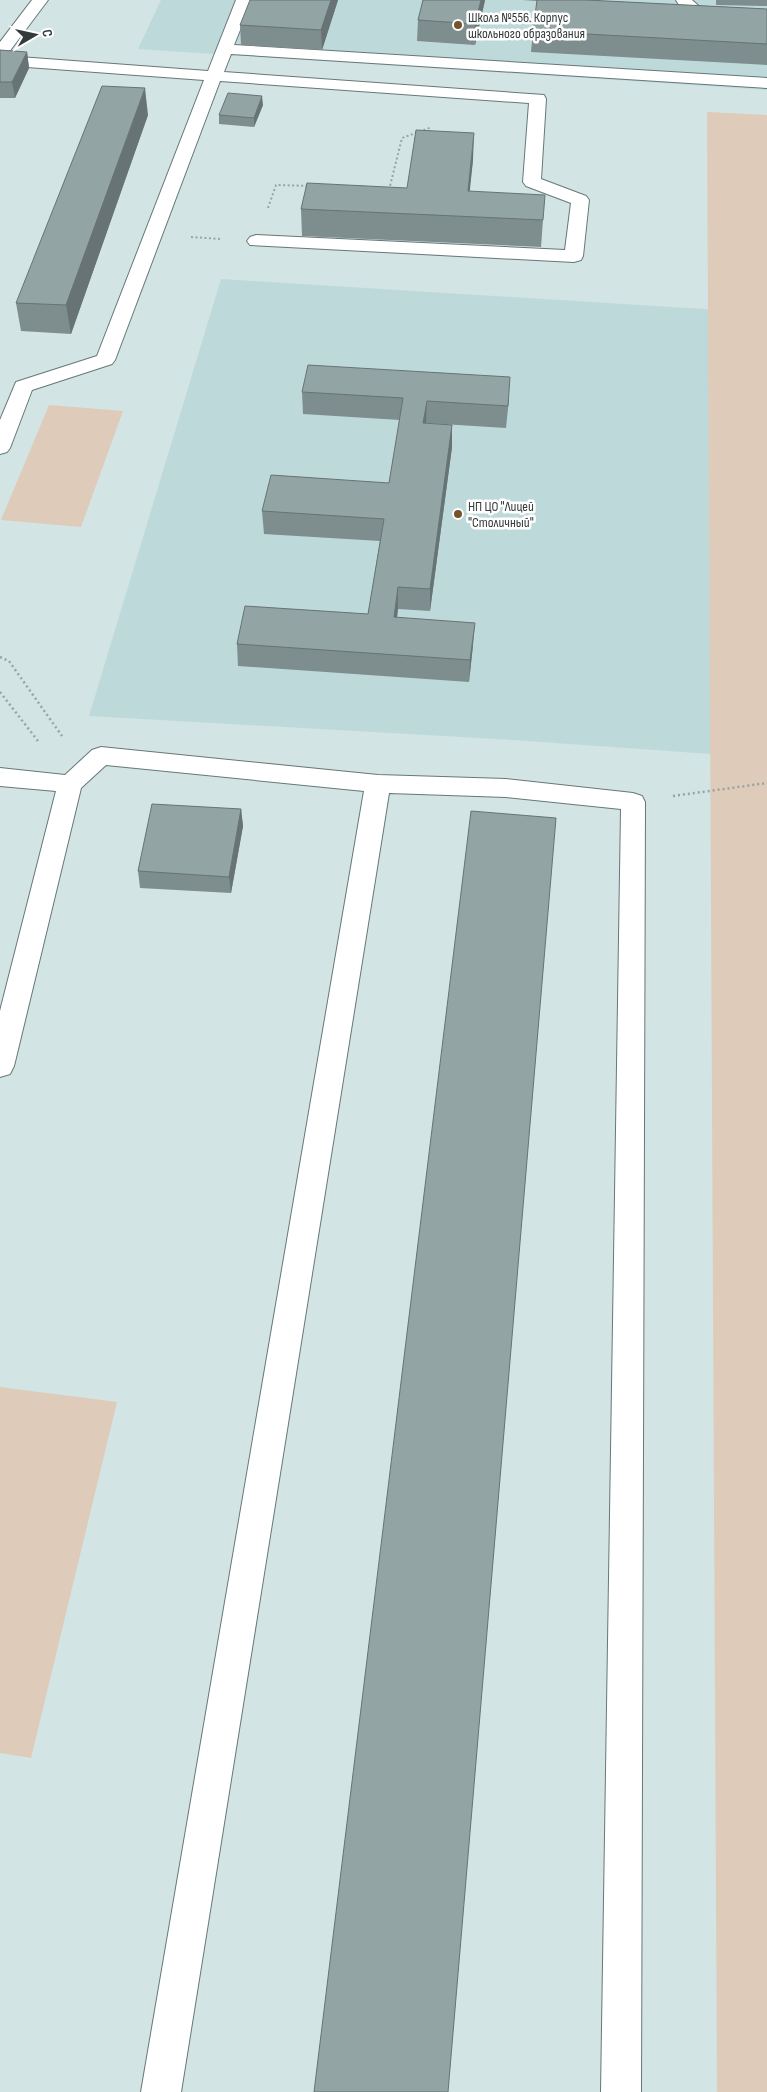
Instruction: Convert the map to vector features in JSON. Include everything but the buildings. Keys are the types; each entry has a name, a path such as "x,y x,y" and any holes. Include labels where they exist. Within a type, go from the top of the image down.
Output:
{"lane":[{"path":"0,53 40,0"},
{"path":"0,448 23,386 106,360 244,0"},
{"path":"684,0 688,8 698,12 767,17"},
{"path":"225,49 767,83"},
{"path":"0,60 538,99 532,182 580,200 574,256 256,241"},
{"path":"488,96 494,66"},
{"path":"0,1066 78,776 101,756 378,784 506,788 633,802 621,2092"},
{"path":"0,777 78,776"},
{"path":"161,2092 378,784"}],"path":[{"path":"380,189 389,190 402,138 440,124"},
{"path":"153,235 256,241 276,185 314,186"},
{"path":"0,657 9,662 78,776"},
{"path":"0,692 78,776"},
{"path":"633,802 767,782"}],"shaded area":[{"name":"Школа №556. Корпус школьного образования","path":"161,0 767,0 767,90 138,49"},
{"path":"707,112 767,115 767,2092 717,2092"},
{"name":"НП ЦО \"Лицей \"Столичный\"","path":"221,279 767,313 767,758 513,740 89,716"},
{"path":"49,405 123,411 81,527 1,520"},
{"path":"0,1387 117,1402 31,1758 0,1753"}],"place":[{"name":"Школа №556. Корпус школьного образования","path":"458,25"},
{"name":"НП ЦО \"Лицей \"Столичный\"","path":"458,514"}]}
